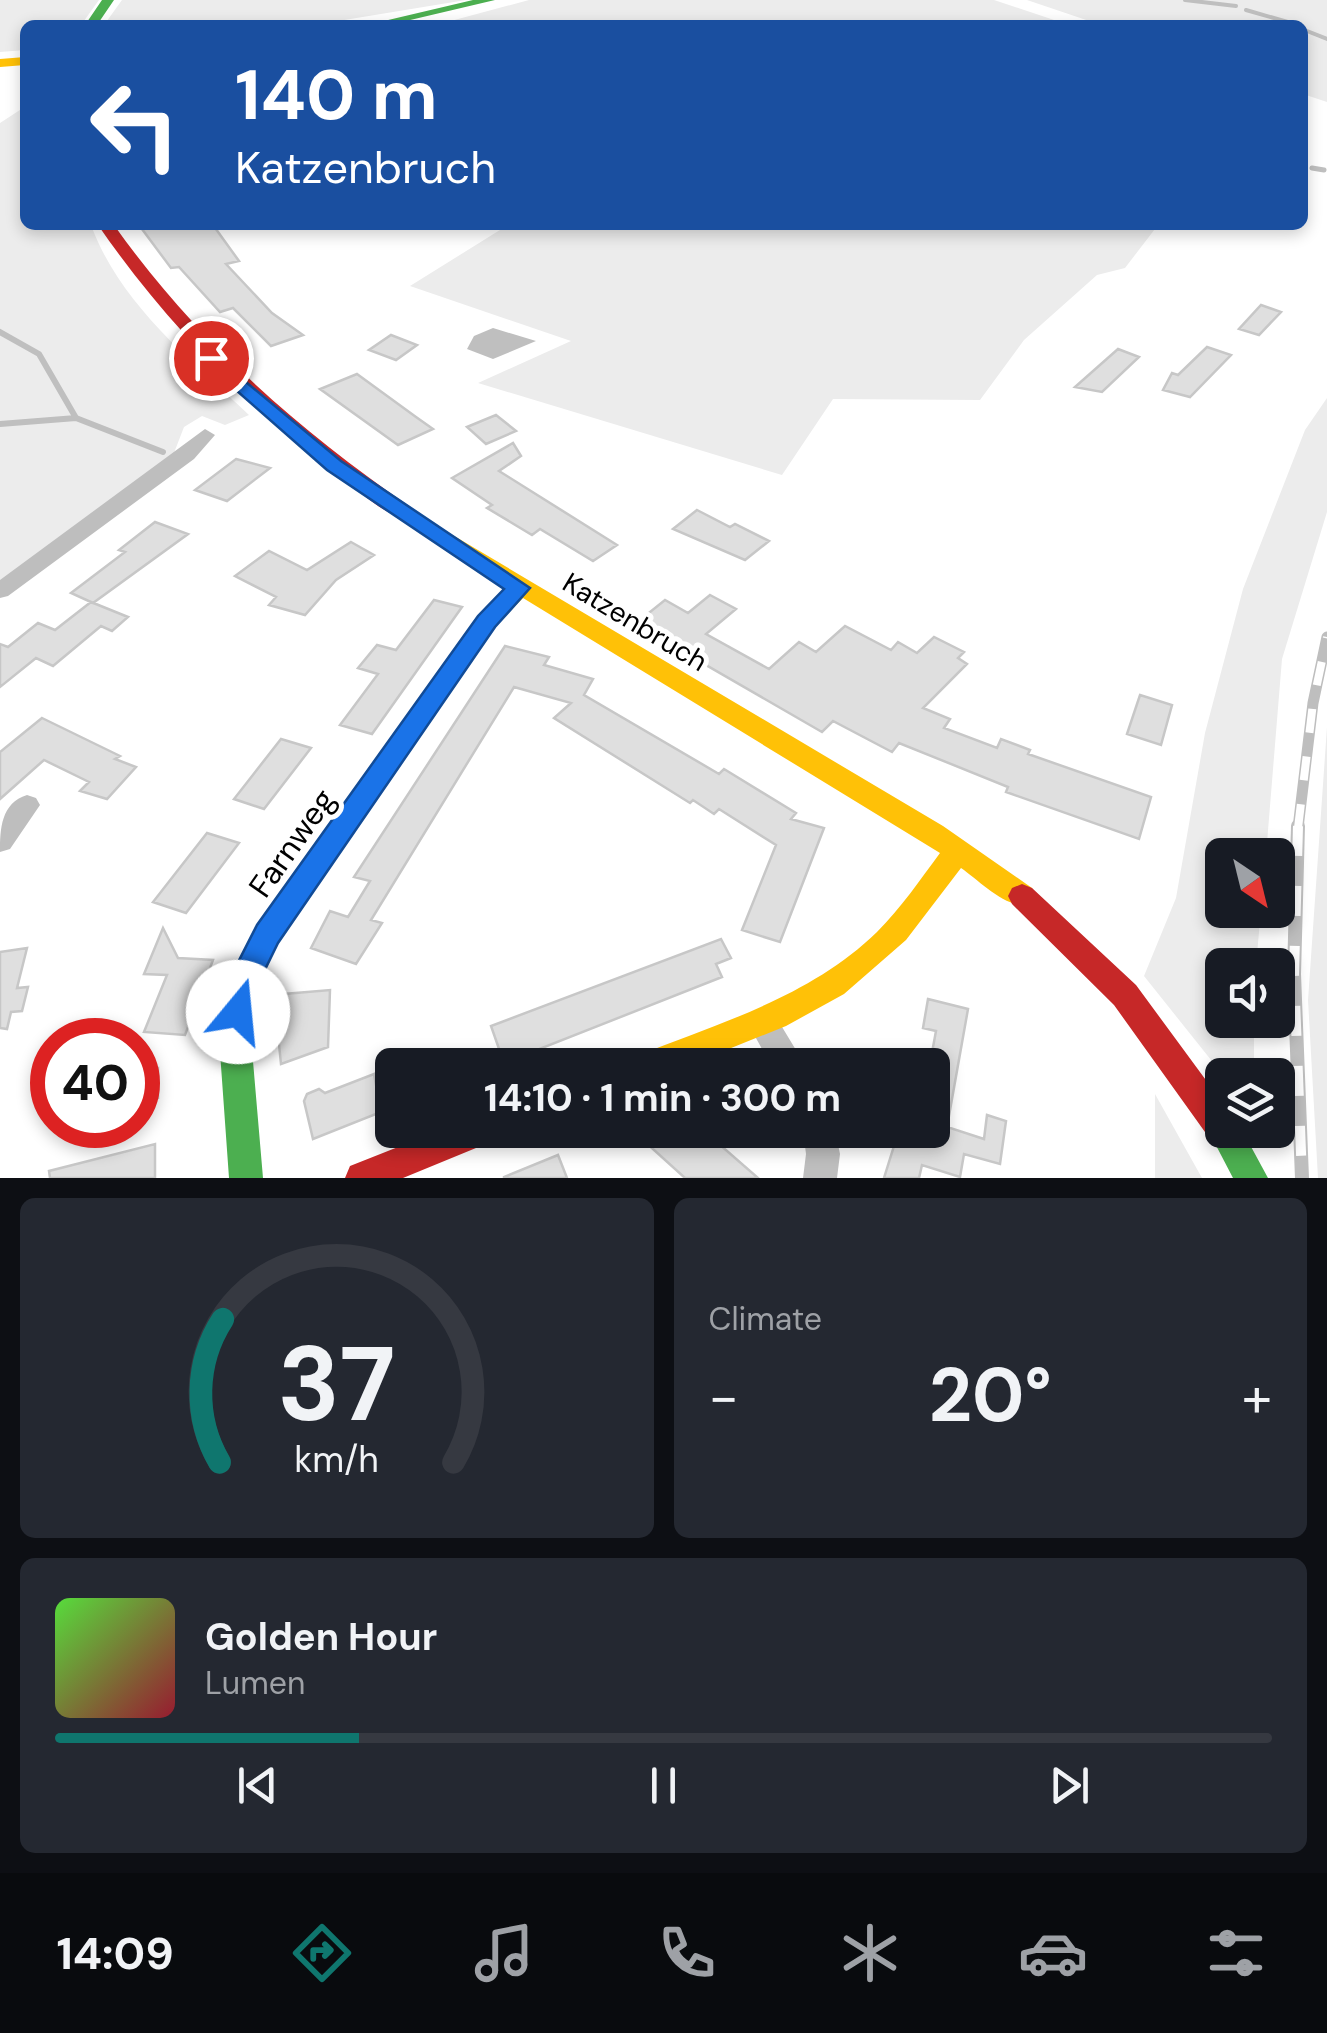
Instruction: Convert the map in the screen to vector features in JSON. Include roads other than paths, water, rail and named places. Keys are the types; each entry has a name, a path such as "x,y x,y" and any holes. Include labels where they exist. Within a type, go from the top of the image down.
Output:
{"street":[{"path":"396,20 489,0"},
{"name":"Katzenbruch","path":"110,230 169,310 211,358 334,465 518,588 957,852 1054,922 1106,973 1160,1038 1205,1103"},
{"path":"0,592 187,455 204,435"},
{"name":"Farnweg","path":"246,1178 234,1038 242,986 268,934 486,622 518,588"},
{"path":"0,842 27,805"},
{"path":"694,1048 817,996 856,969 886,942 957,852"},
{"path":"762,1022 778,1048"},
{"path":"362,1178 436,1148"},
{"path":"820,1178 823,1148"},
{"name":"Katzenbruch","path":"1234,1148 1251,1178"}],"waterway":[{"path":"1185,0 1236,6"},
{"path":"1246,10 1281,20"},
{"path":"1308,31 1327,39"},
{"path":"1312,168 1324,170"},
{"path":"0,332 39,354 76,418"},
{"path":"0,424 76,418"},
{"path":"76,418 163,452"}],"railway":[{"path":"1298,828 1313,703 1327,637"},
{"path":"1298,826 1294,974 1302,1178"}]}
